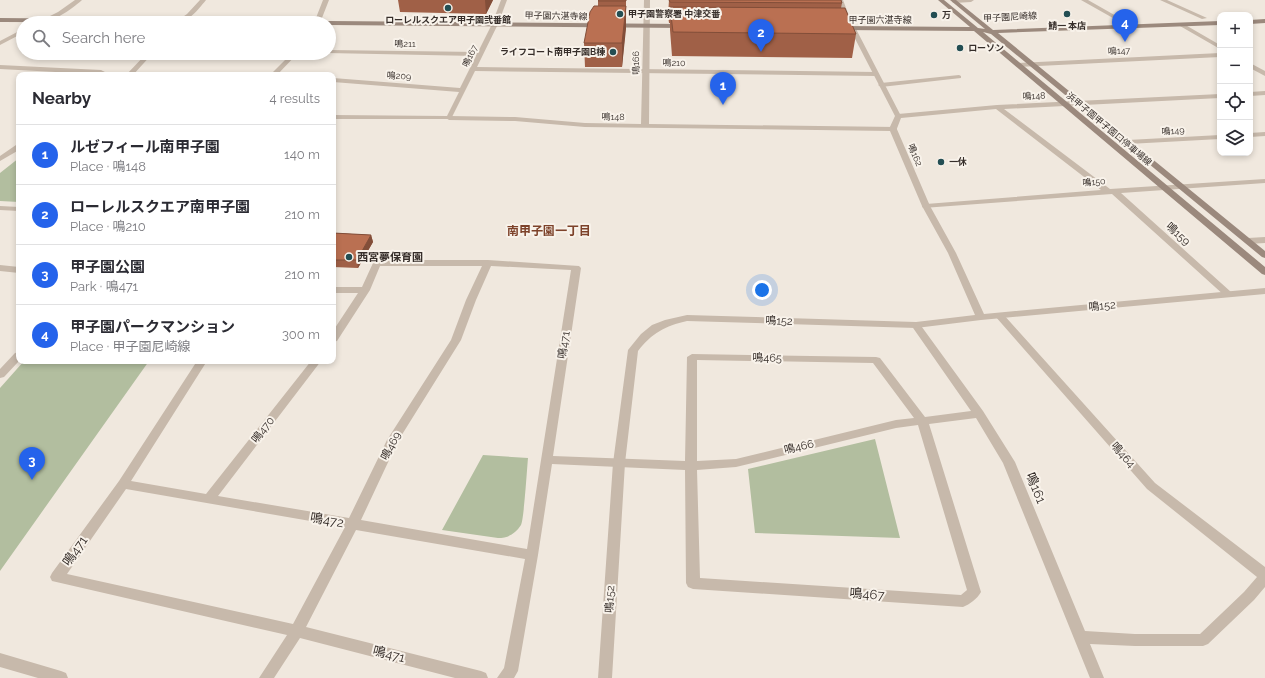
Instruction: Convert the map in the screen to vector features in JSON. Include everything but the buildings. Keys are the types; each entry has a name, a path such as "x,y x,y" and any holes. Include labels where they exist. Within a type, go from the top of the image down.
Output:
{"main road":[{"name":"浜甲子園甲子園口停車場線","path":"941,0 1063,104 1265,272"},
{"name":"浜甲子園甲子園口停車場線","path":"953,0 1265,255"},
{"path":"1253,16 1265,15"},
{"name":"甲子園尼崎線","path":"988,29 1217,17"},
{"path":"0,20 16,21"},
{"path":"1253,22 1265,21"},
{"name":"甲子園六湛寺線","path":"336,23 693,26"},
{"name":"甲子園尼崎線","path":"975,29 1217,23"},
{"name":"甲子園六湛寺線","path":"837,28 975,29"}],"street":[{"path":"54,16 79,0"},
{"path":"187,16 203,0"},
{"path":"319,16 326,0"},
{"name":"鳴167","path":"449,118 504,0"},
{"name":"鳴166","path":"645,126 645,26 647,0"},
{"path":"840,0 853,29 898,116 893,129"},
{"path":"953,0 972,0"},
{"path":"1084,0 1122,21"},
{"path":"1163,0 1204,18"},
{"path":"1182,25 1217,45"},
{"path":"0,43 16,35"},
{"name":"鳴211","path":"336,52 480,54"},
{"name":"鳴147","path":"1018,65 1217,55"},
{"path":"132,72 143,60"},
{"path":"276,72 288,60"},
{"path":"1253,67 1265,74"},
{"path":"1,68 101,72"},
{"name":"鳴210","path":"473,69 876,74"},
{"path":"881,85 959,77"},
{"name":"鳴209","path":"336,80 463,90"},
{"path":"1253,94 1265,93"},
{"name":"鳴148","path":"898,116 998,107 1217,96"},
{"name":"鳴159","path":"998,107 1111,191 1228,294"},
{"name":"鳴148","path":"336,117 515,119 585,125 893,129"},
{"name":"鳴162","path":"893,129 926,206 952,253 981,317"},
{"path":"1253,135 1265,134"},
{"name":"鳴149","path":"1128,142 1217,137"},
{"path":"4,157 16,149"},
{"path":"4,157 16,155"},
{"name":"鳴150","path":"926,206 1111,191 1265,181"},
{"path":"0,208 16,209"},
{"path":"1248,241 1265,240"},
{"name":"鳴471","path":"365,290 377,263 488,263 576,268 532,555 511,671 504,678"},
{"name":"鳴469","path":"297,631 353,524 393,440 456,340 471,300 488,263"},
{"path":"0,268 16,270"},
{"path":"336,290 365,290"},
{"path":"336,334 365,290"},
{"name":"鳴152","path":"605,678 618,463 633,350 644,336 658,325 687,318 916,325 981,317 1265,291"},
{"name":"鳴464","path":"1000,316 1151,486 1265,576 1249,596 1203,640 1135,640 1081,637"},
{"name":"鳴161","path":"916,325 979,414 1009,462 1097,678"},
{"name":"鳴465","path":"691,466 692,357 876,360 922,420"},
{"path":"0,361 16,358"},
{"path":"0,375 16,358"},
{"name":"鳴471","path":"200,364 122,484 57,577 297,631 481,678"},
{"name":"鳴470","path":"210,498 314,364"},
{"name":"鳴466","path":"618,463 691,466 736,462 896,424 979,414"},
{"name":"鳴467","path":"691,466 694,583 964,601 974,592 922,420"},
{"path":"546,460 618,463"},
{"name":"鳴472","path":"122,484 210,498 532,555"},
{"path":"266,678 297,631"},
{"path":"0,660 61,678"}],"green space":[{"path":"16,160 16,202 0,201 0,173"},
{"path":"21,364 147,364 0,571 0,388"},
{"path":"875,439 900,538 755,533 748,469"},
{"path":"483,455 528,458 521,525 511,535 502,538 442,530"}],"place":[{"name":"ローレルスクエア甲子園弐番館","path":"448,8"},
{"name":"甲子園警察署 中津交番","path":"620,14"},
{"name":"鯖一 本店","path":"1067,14"},
{"name":"万","path":"934,15"},
{"name":"甲子園パークマンション","path":"1125,42"},
{"name":"ローソン","path":"960,48"},
{"name":"ライフコート南甲子園B棟","path":"613,52"},
{"name":"ローレルスクエア南甲子園","path":"761,52"},
{"name":"ルゼフィール南甲子園","path":"723,105"},
{"name":"一休","path":"941,162"},
{"name":"西宮夢保育園","path":"349,257"},
{"name":"甲子園公園","path":"32,480"}],"district":[{"name":"南甲子園一丁目","path":"549,231"}]}
